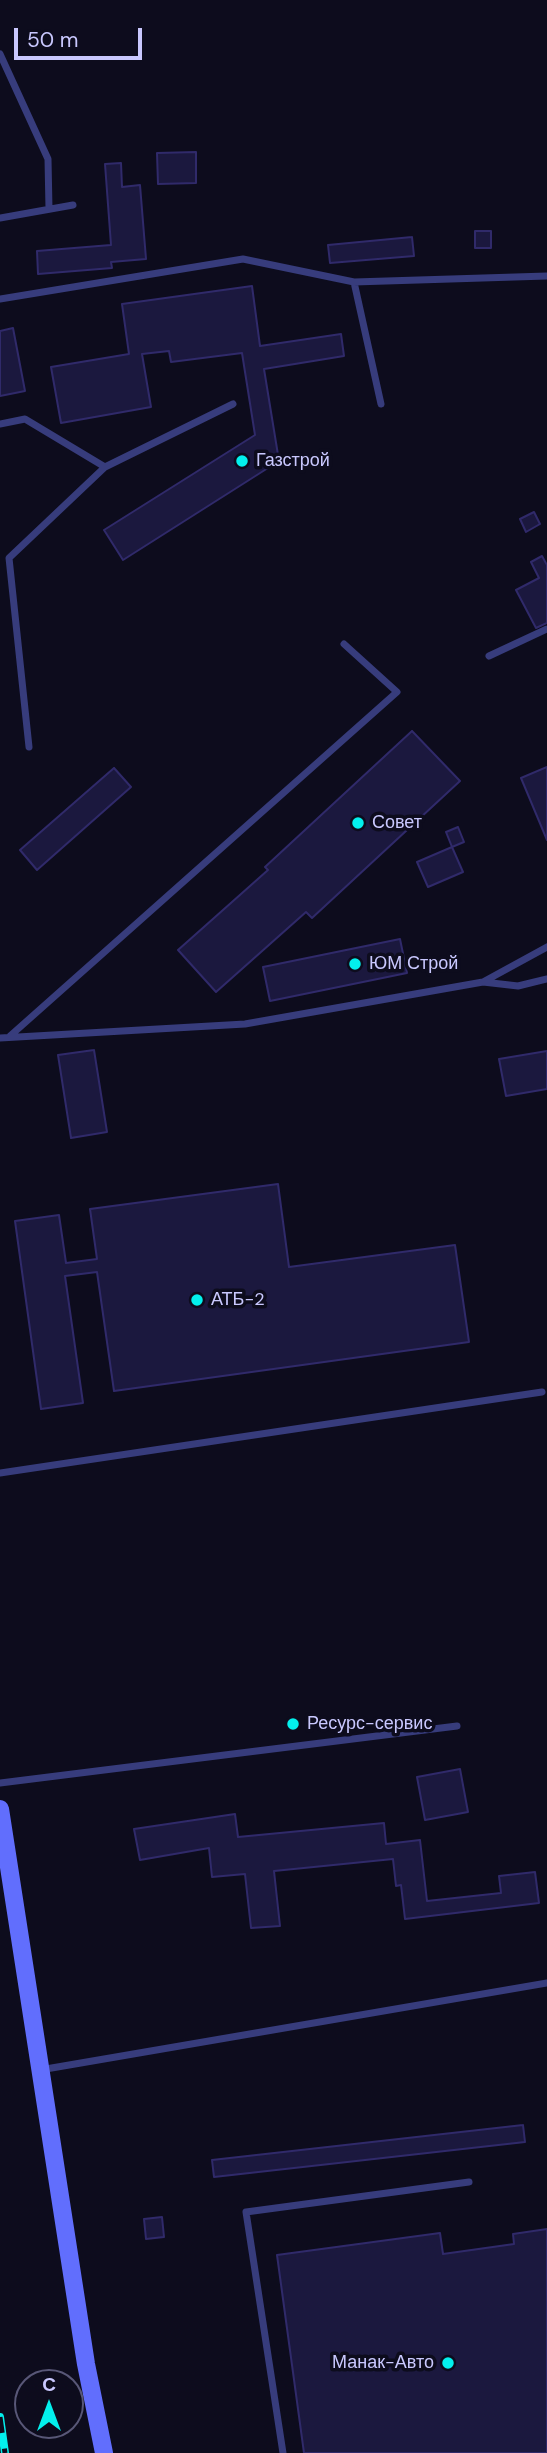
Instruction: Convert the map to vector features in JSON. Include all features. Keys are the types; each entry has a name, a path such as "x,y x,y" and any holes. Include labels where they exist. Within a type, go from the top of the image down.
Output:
{"street":[{"path":"0,1810 86,2364 104,2453"}],"lane":[{"path":"0,54 48,159 49,209"},
{"path":"0,218 73,205"},
{"path":"0,299 243,259 354,282 547,276"},
{"path":"354,282 381,404"},
{"path":"29,747 9,558 106,467 233,404"},
{"path":"0,424 25,419 106,467"},
{"path":"489,656 547,629"},
{"path":"10,1036 397,692 344,644"},
{"path":"483,982 547,947"},
{"path":"0,1038 245,1024 483,982 518,986 547,979"},
{"path":"0,1473 542,1392"},
{"path":"0,1783 457,1726"},
{"path":"39,2071 547,1983"},
{"path":"283,2453 246,2212 469,2182"}],"building":[{"path":"196,152 196,183 158,184 157,153"},
{"path":"121,163 122,187 140,185 146,259 111,262 112,268 38,274 37,251 111,245 105,164"},
{"path":"475,231 491,231 491,248 475,248"},
{"path":"412,237 414,256 330,263 328,245"},
{"path":"252,286 260,346 341,334 344,356 264,369 279,461 123,560 104,530 255,435 242,353 171,362 169,351 142,354 151,407 61,423 51,367 129,354 122,304"},
{"path":"13,328 25,391 0,396 0,331"},
{"path":"534,512 540,524 526,532 520,519"},
{"path":"542,556 547,565 547,623 536,628 516,590 539,578 531,562"},
{"path":"412,731 460,781 312,918 306,912 216,992 178,950 268,870 265,867"},
{"path":"547,767 547,840 521,778"},
{"path":"114,768 131,787 37,870 20,850"},
{"path":"458,827 464,842 452,847 446,832"},
{"path":"452,847 463,872 428,887 417,862"},
{"path":"400,939 407,973 270,1001 263,967"},
{"path":"94,1050 107,1132 71,1138 58,1055"},
{"path":"547,1051 547,1089 506,1096 499,1059"},
{"path":"278,1184 289,1267 455,1245 469,1342 114,1391 97,1272 65,1276 83,1403 41,1409 15,1221 59,1215 66,1263 97,1259 90,1209"},
{"path":"460,1769 468,1812 425,1820 417,1777"},
{"path":"235,1814 238,1837 384,1823 386,1844 420,1840 427,1901 501,1893 499,1876 535,1872 539,1903 405,1919 401,1885 396,1886 393,1859 274,1871 280,1926 251,1928 245,1874 212,1877 209,1848 140,1860 134,1829"},
{"path":"523,2125 525,2142 214,2177 212,2160"},
{"path":"162,2217 164,2237 146,2239 144,2219"},
{"path":"547,2229 547,2453 304,2453 277,2255 440,2233 443,2254 514,2244 513,2234"}],"railway":[{"path":"0,2417 5,2453"}],"place":[{"name":"Газстрой","path":"242,461"},
{"name":"Совет","path":"358,823"},
{"name":"ЮМ Строй","path":"355,964"},
{"name":"АТБ-2","path":"197,1300"},
{"name":"Ресурс-сервис","path":"293,1724"},
{"name":"Манак-Авто","path":"448,2363"}]}
